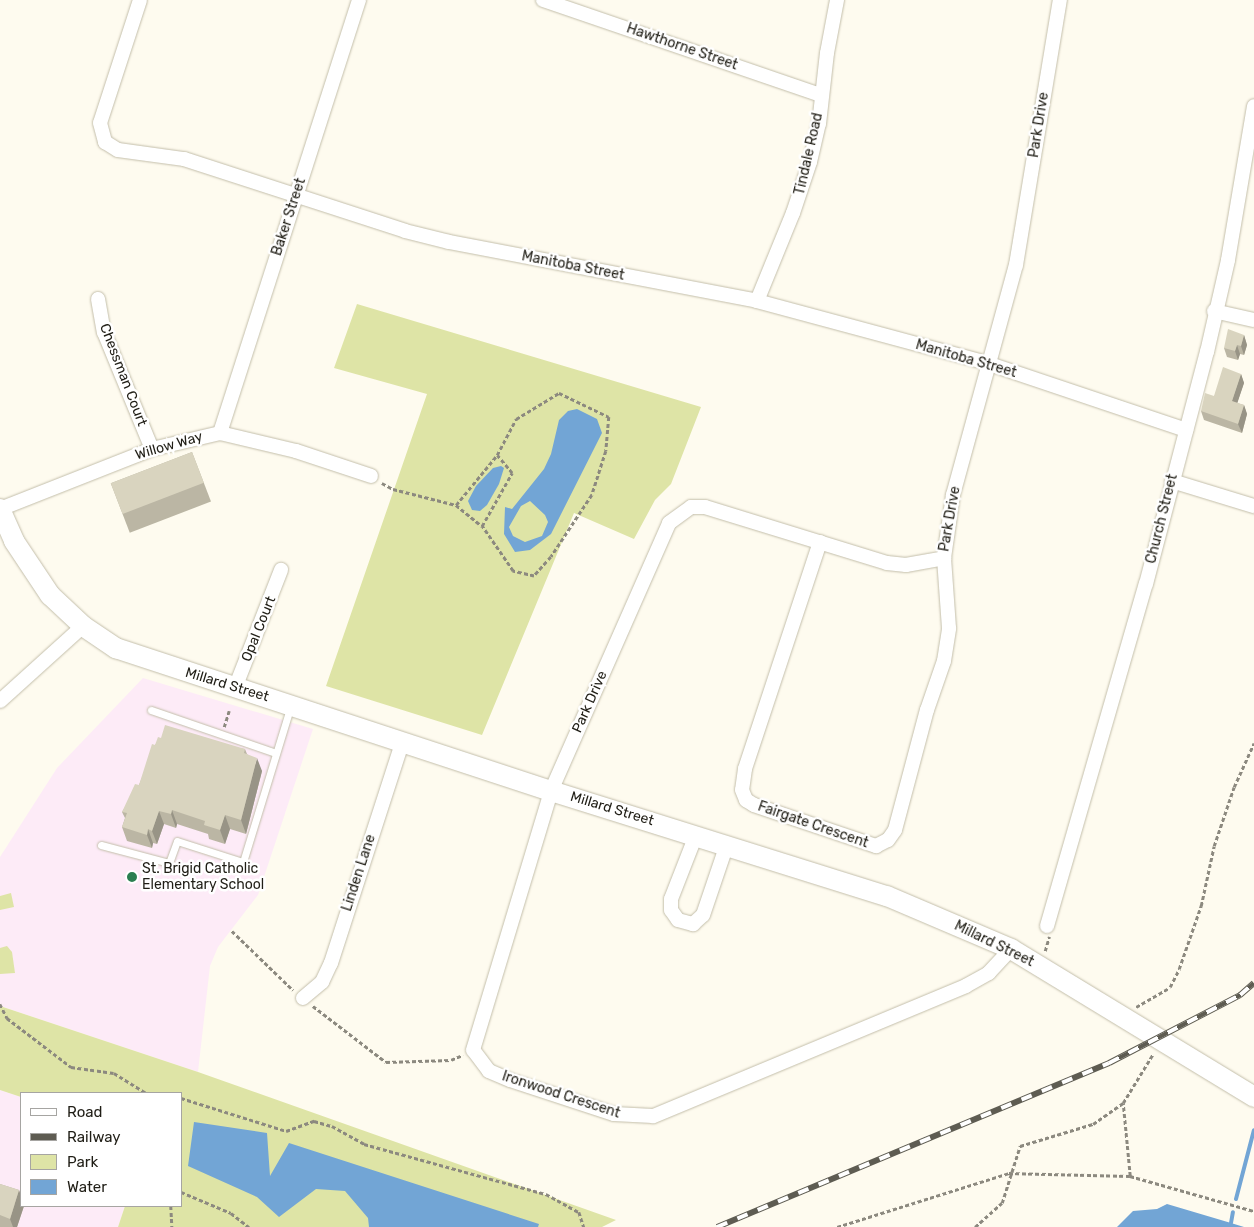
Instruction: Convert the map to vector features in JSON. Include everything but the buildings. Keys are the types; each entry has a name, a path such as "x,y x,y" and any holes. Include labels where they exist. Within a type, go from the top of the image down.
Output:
{"street":[{"name":"Manitoba Street","path":"140,0 104,107 100,123 104,142 132,153 184,159 296,196 449,242 757,302 990,364 1186,430"},
{"name":"Baker Street","path":"220,433 359,0"},
{"name":"Hawthorne Street","path":"543,0 821,95"},
{"name":"Tindale Road","path":"757,302 803,187 819,124 821,95 837,0"},
{"name":"Park Drive","path":"551,790 670,523 691,506 705,507 878,561 906,565 944,558 953,494 1016,265 1060,0"},
{"name":"Church Street","path":"1047,926 1138,612 1213,328 1214,311 1228,260 1250,163 1254,106"},
{"name":"Chessman Court","path":"98,299 104,332 152,449"},
{"path":"1214,311 1254,320"},
{"name":"Willow Way","path":"0,509 152,449 220,433 296,451 371,476"},
{"path":"1172,481 1254,506"},
{"name":"Millard Street","path":"0,509 31,569 50,595 83,626 124,651 235,688 403,740 551,790 879,893 1011,950 1254,1096"},
{"name":"Fairgate Crescent","path":"820,542 745,769 742,790 746,800 754,806 876,846 888,840 895,830 927,710 944,661 950,628 944,558"},
{"name":"Opal Court","path":"235,688 282,570"},
{"path":"0,701 83,626"},
{"name":"Linden Lane","path":"303,998 322,982 331,963 403,740"},
{"path":"473,1050 551,790"},
{"path":"696,835 671,899 671,910 678,920 693,924 704,915 726,844"},
{"name":"Ironwood Crescent","path":"473,1050 489,1071 510,1080 614,1114 653,1116 966,986 989,973 1011,950"}],"lane":[{"path":"102,845 169,863 177,841 243,862 290,705"},
{"path":"151,710 276,753"}],"path":[{"path":"371,476 393,489 456,505 482,526 513,570 534,576 551,557 592,496 606,451 609,417 559,393 516,419 497,455 456,505"},
{"path":"482,526 512,473 497,455"},
{"path":"1122,1016 1170,987 1201,906 1214,846 1234,787 1254,743"},
{"path":"1040,967 1050,939 1047,926"},
{"path":"232,931 303,998 386,1062 451,1060 473,1050"},
{"path":"0,1004 7,1018 71,1067 114,1073 144,1092"},
{"path":"975,1227 1002,1202 1009,1173 1020,1146 1093,1124 1123,1103 1161,1041"},
{"path":"182,1098 286,1131 314,1121 332,1126 364,1144 546,1194 579,1212 584,1227"},
{"path":"1123,1103 1130,1176"},
{"path":"837,1227 1009,1173 1130,1176 1254,1211"},
{"path":"182,1192 231,1213 249,1227"},
{"path":"171,1207 172,1227"}],"shaded area":[{"name":"St. Brigid Catholic Elementary School","path":"143,678 313,729 258,895 218,947 210,966 198,1072 0,1006 0,857 57,768"},
{"path":"0,1090 20,1097 20,1207 125,1207 118,1227 0,1227"}],"green space":[{"path":"357,304 701,407 671,484 655,500 634,539 574,513 482,735 326,686 427,394 334,368"},
{"path":"11,893 14,907 0,910 0,896"},
{"path":"7,946 12,952 15,973 0,974 0,948"},
{"path":"0,1006 198,1072 616,1220 602,1227 118,1227 125,1207 182,1207 182,1092 20,1092 20,1097 0,1090"}],"water":[{"path":"577,409 597,419 602,433 551,534 530,550 515,552 504,534 505,507 512,509 544,469 551,454 559,420 568,411","holes":["530,501 545,515 548,522 542,536 525,542 513,536 509,527 521,506"]},
{"path":"501,466 504,468 499,484 487,505 480,511 472,510 468,501 476,486 493,468"},
{"path":"194,1122 267,1133 270,1176 289,1143 539,1224 538,1227 369,1227 368,1218 345,1191 316,1189 279,1217 257,1197 188,1166"},
{"path":"1167,1204 1244,1227 1117,1227 1133,1211 1157,1209"}],"waterway":[{"path":"1236,1199 1254,1130"},
{"path":"1231,1223 1233,1212"}],"railway":[{"path":"717,1227 1109,1063 1240,995 1254,983"}],"place":[{"name":"St. Brigid Catholic Elementary School","path":"132,877"}]}
